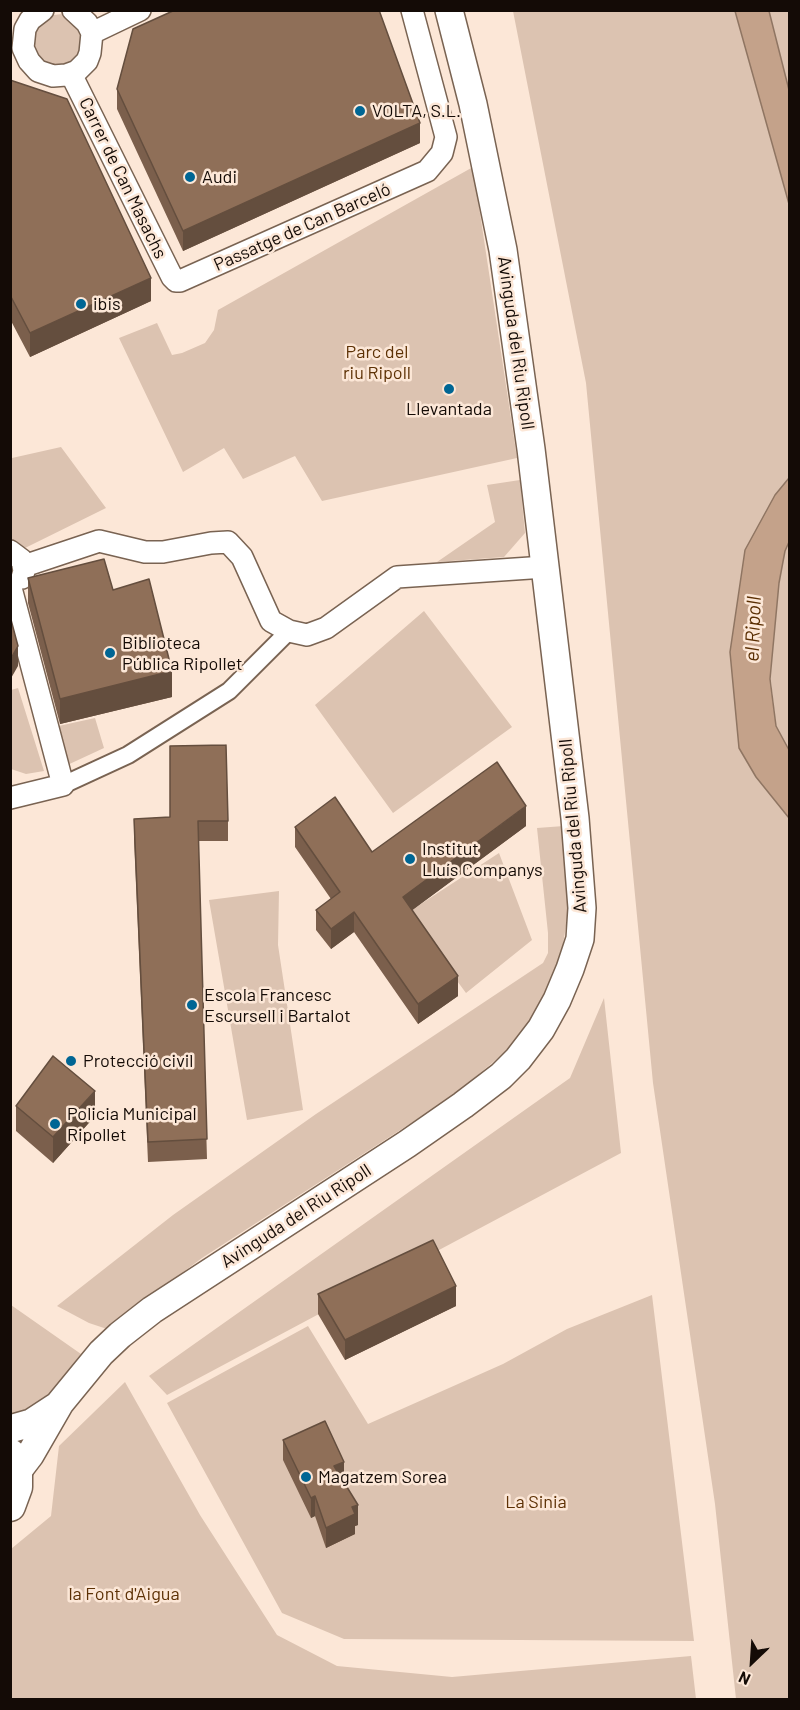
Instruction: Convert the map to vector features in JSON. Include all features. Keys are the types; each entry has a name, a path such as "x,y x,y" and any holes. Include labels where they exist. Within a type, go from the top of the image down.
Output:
{"main road":[{"path":"10,1506 17,1487 14,1463"}],"street":[{"path":"43,10 30,20 25,28 23,48 18,58 53,76 77,71 87,61 93,42 87,23 73,10"},
{"path":"92,33 140,10"},
{"name":"Passatge de Can Barceló","path":"176,281 427,171 442,153 446,137 412,10"},
{"name":"Avinguda del Riu Ripoll","path":"14,1463 30,1455 60,1403 101,1353 120,1335 152,1310 463,1105 501,1076 518,1059 541,1029 557,1000 580,939 582,908 576,830 531,449 503,250 473,104 449,10"},
{"name":"Carrer de Can Masachs","path":"71,74 176,281"},
{"path":"63,785 11,588 23,577 17,558 99,541 145,552 163,552 228,542 242,557 271,621 289,631 307,635 326,628 397,577 545,567"},
{"path":"10,798 63,785 128,755 229,691 289,631"},
{"name":"Avinguda del Riu Ripoll","path":"10,1429 31,1423 60,1403"}],"green space":[{"path":"513,11 735,11 789,204 789,478 775,495 739,748 756,777 789,818 789,1699 736,1699 715,1504 653,1083 586,383"},
{"path":"769,11 789,11 789,90"},
{"path":"62,14 71,16 83,28 84,52 65,67 47,65 35,51 33,42 38,24 45,18"},
{"name":"Parc del riu Ripoll","path":"473,167 517,458 322,501 295,456 243,479 224,448 183,472 119,338 157,323 172,355 205,343 214,330 218,310"},
{"path":"61,447 106,508 23,549 11,543 10,453 12,458"},
{"path":"520,480 525,533 504,557 437,562 495,522 487,485"},
{"path":"789,542 789,750 776,726 770,682 779,583"},
{"path":"424,611 512,727 393,813 315,705"},
{"path":"18,688 44,771 26,774 11,769 11,690"},
{"path":"95,718 104,748 63,767 54,727"},
{"path":"564,826 572,888 561,957 537,1013 511,1047 453,1096 202,1258 107,1329 89,1323 57,1306 173,1215 316,1114 543,963 548,953 548,933 537,828"},
{"path":"499,853 532,940 466,993 407,913"},
{"path":"279,891 278,945 303,1110 247,1120 209,900"},
{"path":"604,998 621,1153 167,1395 149,1376 570,1078"},
{"name":"La Sinia","path":"652,1295 694,1641 344,1639 282,1613 167,1403 308,1326 368,1424 503,1364 567,1329"},
{"path":"11,1305 81,1354 32,1418 11,1421"},
{"name":"la Font d'Aigua","path":"125,1382 200,1515 277,1635 337,1666 452,1677 691,1656 696,1699 11,1699 11,1549 51,1516 59,1446"}],"water":[{"path":"735,11 769,11 789,90 789,204"},
{"name":"el Ripoll","path":"789,478 789,542 779,583 770,679 776,726 789,750 789,818 756,777 739,748 730,652 745,550 775,495"}],"building":[{"path":"175,10 379,10 420,123 183,231 117,89 133,29"},
{"path":"10,80 67,99 151,278 30,333 10,295"},
{"name":"Biblioteca Pública Ripollet","path":"104,559 113,590 149,579 172,671 60,699 28,578"},
{"path":"10,616 18,646 10,660"},
{"path":"226,745 228,821 198,821 207,1139 148,1142 134,819 170,817 170,746"},
{"path":"497,762 526,806 403,897 458,976 418,1004 354,912 331,929 316,910 340,892 295,827 335,797 372,852"},
{"path":"53,1056 95,1091 53,1137 16,1106"},
{"path":"433,1240 456,1286 345,1340 318,1294"},
{"path":"325,1421 344,1462 334,1466 358,1505 352,1507 355,1514 326,1528 315,1496 311,1498 283,1440"}],"place":[{"name":"VOLTA, S.L.","path":"360,111"},
{"name":"Audi","path":"190,177"},
{"name":"ibis","path":"81,304"},
{"name":"Llevantada","path":"449,389"},
{"name":"Biblioteca Pública Ripollet","path":"110,653"},
{"name":"Institut Lluís Companys","path":"410,859"},
{"name":"Escola Francesc Escursell i Bartalot","path":"192,1005"},
{"name":"Protecció civil","path":"71,1061"},
{"name":"Policia Municipal Ripollet","path":"55,1124"},
{"name":"Magatzem Sorea","path":"306,1477"}]}
